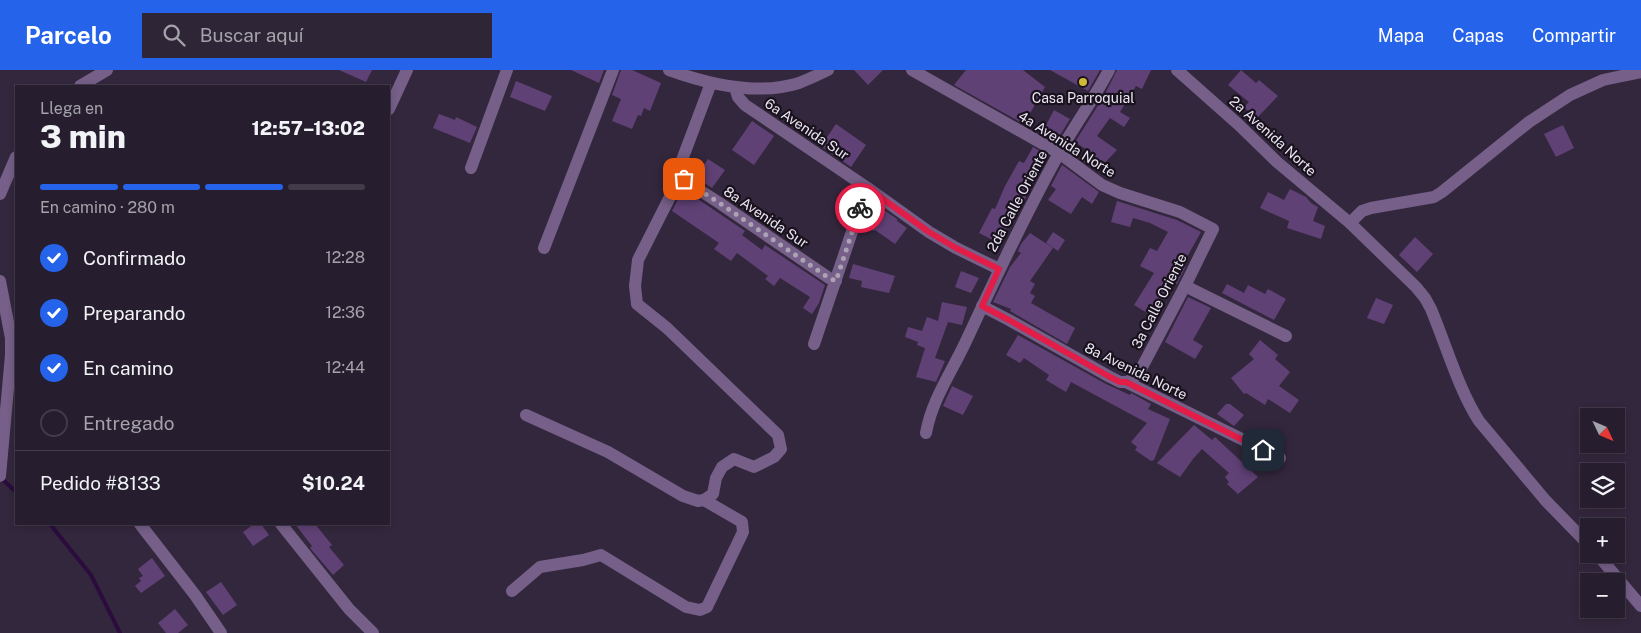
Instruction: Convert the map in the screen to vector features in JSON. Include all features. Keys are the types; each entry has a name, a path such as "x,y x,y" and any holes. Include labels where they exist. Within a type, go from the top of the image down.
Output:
{"street":[{"path":"82,85 107,70"},
{"path":"390,106 407,70"},
{"path":"471,168 507,70"},
{"path":"544,248 613,70"},
{"path":"669,70 712,83 735,87 784,86 799,83 828,70"},
{"name":"4a Avenida Norte","path":"912,70 1059,153 1102,185 1120,193 1180,212 1212,229"},
{"name":"2da Calle Oriente","path":"926,433 929,418 936,401 999,269 1059,153 1109,70"},
{"name":"2a Avenida Norte","path":"1177,70 1240,125 1278,162 1350,223 1425,298 1432,309 1471,410 1540,495 1580,536"},
{"path":"1350,223 1362,211 1371,208 1434,197 1529,122 1570,95 1603,80 1641,72"},
{"path":"526,414 608,452 683,496 698,501 704,500 712,494 716,478 722,467 734,459 754,467 774,457 781,448 778,435 667,328 638,304 635,286 638,260 681,175 682,160 712,83"},
{"name":"6a Avenida Sur","path":"735,87 738,97 745,105 929,232 956,248 999,269"},
{"path":"0,194 15,159"},
{"name":"8a Avenida Sur","path":"681,175 690,184 836,281"},
{"path":"814,344 862,202 869,189"},
{"name":"3a Calle Oriente","path":"1126,382 1132,380 1141,369 1186,286 1212,229"},
{"path":"0,281 11,338 13,371 6,404 0,476"},
{"path":"1186,286 1286,336"},
{"name":"8a Avenida Norte","path":"982,306 1110,377 1120,382 1126,382 1280,458"},
{"path":"512,591 540,567 601,555 686,607 700,610 707,607 743,532 742,522 704,500"},
{"path":"141,525 195,595 221,633"},
{"path":"282,525 349,609 373,633"},
{"path":"1604,563 1641,606"}],"building":[{"path":"339,70 372,70 366,82"},
{"path":"571,70 604,70 599,83"},
{"path":"621,70 632,70 661,83 650,111 644,108 641,116 638,115 632,129 612,121 621,99 612,95"},
{"path":"854,70 883,70 868,85"},
{"path":"966,70 1023,70 1045,87 1024,124 954,85"},
{"name":"Casa Parroquial","path":"1050,70 1100,70 1088,91"},
{"path":"1117,70 1151,70 1142,89 1136,86 1120,112 1130,118 1124,127 1110,118 1097,136 1117,150 1097,171 1082,160 1090,152 1075,142 1104,96"},
{"path":"1241,70 1256,83 1259,80 1278,96 1256,119 1244,107 1249,102 1228,85"},
{"path":"516,81 552,96 545,111 510,97"},
{"path":"1054,110 1070,119 1059,137 1044,129"},
{"path":"439,114 455,120 456,117 477,127 470,143 433,128"},
{"path":"752,121 774,136 754,165 732,150"},
{"path":"836,124 866,145 851,167 821,146"},
{"path":"1563,125 1574,148 1556,157 1544,134"},
{"path":"1033,147 1048,156 999,243 979,233 992,208 995,209 1019,161 1024,163"},
{"path":"708,159 725,170 712,188 695,177"},
{"path":"1062,165 1099,192 1092,204 1082,197 1071,214 1048,200 1056,189 1051,186"},
{"path":"683,189 745,231 742,235 762,250 765,245 825,285 819,303 812,314 803,308 810,297 780,278 774,286 765,279 768,276 737,253 731,261 714,249 719,243 672,211"},
{"path":"1290,189 1306,197 1318,207 1313,221 1325,226 1321,239 1287,228 1289,221 1260,208 1268,192 1284,200"},
{"path":"1117,201 1177,220 1201,232 1183,264 1186,266 1177,284 1173,282 1152,316 1134,305 1154,273 1140,266 1150,248 1157,251 1168,232 1150,223 1133,218 1130,227 1111,222"},
{"path":"875,204 907,228 895,244 864,225 871,215 869,214"},
{"path":"1053,232 1065,240 1058,251 1046,243"},
{"path":"1030,233 1053,248 1030,281 1035,284 1030,293 1035,296 1031,303 1075,328 1067,344 1010,311 1011,309 993,302 1010,267 1021,253 1018,251 1021,244"},
{"path":"1415,237 1433,254 1417,272 1399,255"},
{"path":"853,264 895,276 889,293 861,287 862,281 849,278"},
{"path":"961,271 979,278 971,293 955,287"},
{"path":"1227,284 1244,293 1248,285 1265,294 1268,289 1286,299 1274,320 1222,293"},
{"path":"1188,297 1211,308 1193,340 1203,346 1195,359 1165,342"},
{"path":"1376,298 1393,305 1384,324 1367,318"},
{"path":"942,302 967,307 962,325 948,322 935,358 945,361 936,382 916,377 925,348 917,345 918,342 905,337 908,327 922,331 927,317 938,321"},
{"path":"1018,335 1106,384 1130,395 1131,393 1151,404 1148,409 1170,419 1154,460 1151,461 1135,450 1137,447 1131,442 1147,423 1071,382 1066,392 1046,380 1049,375 1024,358 1020,363 1006,355"},
{"path":"1260,340 1278,355 1275,359 1290,372 1279,386 1299,400 1290,413 1268,399 1265,405 1246,393 1244,394 1231,378 1254,359 1249,354"},
{"path":"952,386 973,396 963,415 943,406"},
{"path":"1226,404 1230,404 1244,415 1234,426 1217,414"},
{"path":"1194,425 1212,440 1215,437 1258,477 1238,494 1227,484 1229,482 1225,477 1229,473 1202,449 1180,477 1157,463"},
{"path":"253,525 262,525 269,535 253,546 243,532"},
{"path":"296,525 316,525 332,545 329,547 344,565 333,575 310,548 312,546"},
{"path":"152,558 165,576 141,593 135,586 141,581 139,578 143,576 138,569"},
{"path":"221,582 237,605 223,615 206,592"},
{"path":"175,609 188,625 178,633 166,633 158,623"}],"waterway":[{"path":"1,478 15,491"},
{"path":"51,525 91,575 120,633"}],"way so far":[{"path":"684,179 836,281 860,208"}],"place":[{"name":"Casa Parroquial","path":"1083,82"}],"route":[{"path":"860,208 869,189 929,232 956,248 999,269 982,306 1110,377 1120,382 1126,382 1263,450"}]}
